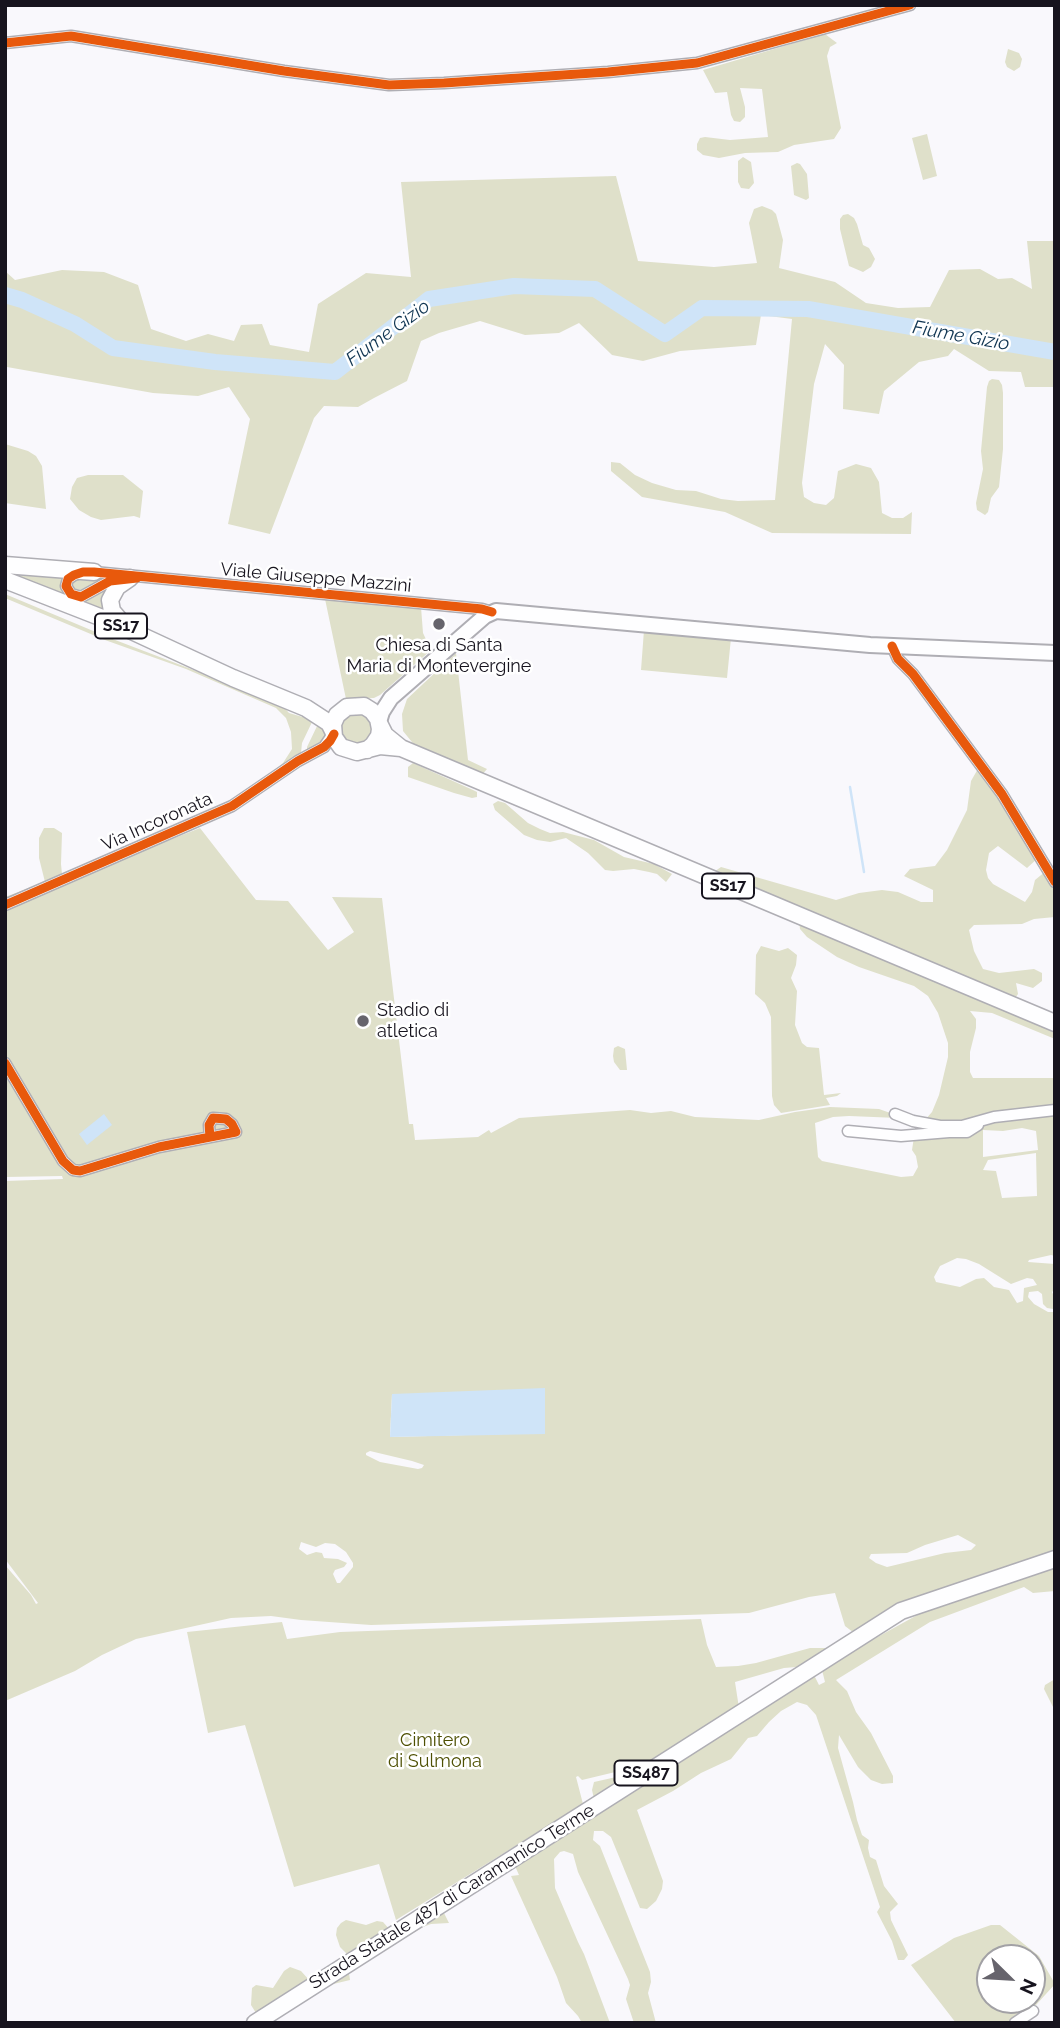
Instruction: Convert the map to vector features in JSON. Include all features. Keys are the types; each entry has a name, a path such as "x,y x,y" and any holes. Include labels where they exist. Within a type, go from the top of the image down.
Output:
{"main road":[{"path":"5,565 94,572"},
{"path":"128,629 114,614 110,600 117,587 134,578"},
{"name":"SS17","path":"5,580 128,629 313,712 329,723 333,732"},
{"name":"SS17","path":"5,590 150,649 233,678"},
{"path":"391,698 382,712 377,739 367,750 357,752 344,748 337,742 333,732 335,718 342,710 351,706 382,703 391,698 492,612"},
{"name":"Viale Giuseppe Mazzini","path":"492,612 892,646 1055,653"},
{"path":"360,706 372,711 379,723"},
{"name":"SS17","path":"313,712 334,713 342,710"},
{"name":"SS17","path":"379,723 385,736 401,748 1055,1023"},
{"name":"SS17","path":"367,750 380,746 401,748"},
{"name":"Strada Statale 487 di Caramanico Terme","path":"255,2023 901,1611 1055,1559"}],"street":[{"path":"5,43 71,36 389,85 444,83 608,72 697,62 910,5"},
{"name":"Viale Giuseppe Mazzini","path":"134,578 110,581 81,597 69,592 66,584 71,577 83,572 94,572 134,578 486,609 492,612"},
{"path":"463,607 472,616 475,625"},
{"path":"892,646 898,659 914,674 1002,794 1055,882"},
{"name":"Via Incoronata","path":"5,905 224,811 327,744 333,732"},
{"name":"Via Incoronata","path":"314,753 344,748"},
{"path":"5,1063 63,1161 73,1170 80,1171 159,1147 210,1137"},
{"path":"895,1114 913,1121 940,1126 962,1126 994,1117 1055,1110"},
{"path":"848,1131 901,1136 967,1132 975,1128 980,1121"}],"green space":[{"path":"825,34 837,43 830,47 827,56 841,128 834,139 794,145 778,152 745,153 719,158 703,155 697,150 700,138 705,137 730,140 768,137 762,89 740,88 745,117 740,122 734,121 727,92 715,93 703,70"},
{"path":"1008,49 1019,53 1022,59 1020,67 1014,71 1007,67 1005,62"},
{"path":"927,134 937,176 923,180 912,138"},
{"path":"743,157 751,162 754,183 749,189 741,188 738,182 738,161"},
{"path":"797,163 807,174 809,198 806,200 794,195 791,166"},
{"path":"616,176 638,261 714,267 757,263 749,223 754,209 762,206 776,214 783,240 779,268 835,282 866,303 898,308 930,307 949,270 980,269 998,279 1012,278 1032,289 1027,241 1055,241 1055,387 1025,387 1021,372 989,371 954,349 948,356 919,362 884,391 879,414 843,409 844,365 825,344 814,384 802,483 804,497 814,503 826,505 834,498 838,471 856,464 871,468 879,482 882,513 892,518 903,518 912,512 911,534 772,533 725,512 642,497 611,471 611,462 620,463 635,475 652,483 676,490 696,491 738,501 775,500 792,319 761,315 756,345 680,351 643,361 612,355 579,323 559,333 525,335 480,321 421,341 407,381 358,407 324,406 314,418 270,534 228,524 250,419 229,387 198,396 153,393 7,367 5,379 5,271 15,280 62,270 104,272 138,285 151,329 186,341 208,334 234,341 241,325 262,324 270,345 309,352 318,304 366,273 411,277 401,182"},
{"path":"848,214 857,224 863,245 869,248 875,259 871,267 863,272 849,266 840,229 840,219"},
{"path":"992,379 999,380 1002,385 1003,449 999,487 991,498 985,515 977,510 976,503 983,469 981,451 987,387"},
{"path":"5,444 36,456 42,466 46,509 5,503"},
{"path":"88,475 123,475 143,491 140,518 134,516 101,520 79,510 70,499 72,487 77,478"},
{"path":"5,569 63,575 68,596 112,583 106,614 5,577"},
{"path":"98,575 103,580 85,592 75,593 72,583 77,577"},
{"path":"5,594 110,638 280,703 289,713 313,720 302,743 301,753 254,788 223,806 5,901 5,897 45,882 39,858 39,838 44,828 54,828 62,833 62,874 223,804 253,788 283,763 292,749 291,732 286,718 276,708 186,669 105,640 5,598"},
{"path":"325,599 421,607 423,633 431,650 380,695 374,698 346,699"},
{"path":"644,630 731,638 727,678 641,670"},
{"path":"456,653 468,760 487,769 481,776 420,752 403,731 402,714 407,699"},
{"path":"364,712 375,726 369,743 352,747 339,735 341,717 346,713"},
{"path":"319,722 326,736 320,745 307,751 307,747"},
{"path":"413,763 477,792 477,797 454,793 408,777 408,767"},
{"path":"979,767 997,790 1038,858 1027,868 998,846 989,853 986,870 988,878 993,884 1025,902 1032,892 1035,880 1046,871 1055,885 1055,917 1034,919 1022,924 974,925 969,930 974,951 983,969 999,973 1034,969 1042,973 1042,981 1033,988 1016,983 1018,994 1013,1001 711,874 721,867 836,900 882,890 898,892 921,902 933,902 933,890 904,876 910,869 935,866 947,850 967,810 971,781"},
{"path":"498,801 505,803 528,823 540,829 594,840 624,857 654,864 672,874 666,882 657,874 634,869 605,870 588,853 566,838 550,842 524,835 495,810 493,804"},
{"path":"200,828 256,900 288,901 328,950 354,932 332,897 382,898 409,1124 413,1124 415,1140 478,1137 519,1118 630,1110 651,1113 671,1111 695,1117 759,1120 830,1107 879,1109 913,1121 962,1124 924,1121 932,1112 939,1095 948,1057 948,1043 938,1013 928,996 914,986 837,957 807,937 800,929 799,921 1055,1028 1055,1039 992,1013 970,1011 976,1019 970,1052 970,1072 973,1078 1055,1078 1055,1256 1028,1262 1055,1264 1055,1289 1052,1292 1055,1306 1053,1309 1047,1308 1043,1304 1042,1294 1038,1291 1029,1292 1028,1297 1048,1312 1055,1312 1055,1559 941,1597 858,1636 845,1626 835,1593 749,1613 371,1625 271,1616 231,1618 136,1639 75,1671 5,1701 5,1565 36,1604 38,1603 5,1559 5,1181 63,1179 62,1176 5,1177 5,905","holes":["849,1116 898,1118 916,1124 912,1150 918,1167 913,1176 901,1177 822,1161 818,1157 815,1123 833,1117","1022,1128 1036,1131 1038,1150 983,1157 983,1130","1036,1153 1037,1196 1002,1198 996,1171 983,1170 988,1160","957,1258 979,1264 1011,1284 1027,1278 1033,1279 1037,1285 1024,1288 1023,1301 1017,1303 1009,1290 994,1287 984,1278 960,1287 936,1282 934,1277 940,1266","392,1394 545,1433 390,1437","370,1451 424,1465 418,1469 380,1462 366,1455","958,1535 976,1545 971,1550 945,1553 887,1567 869,1558 871,1554 907,1553","301,1542 316,1547 325,1543 335,1544 346,1552 353,1567 340,1583 337,1583 333,1574 347,1563 324,1558 322,1553 307,1555 299,1549"]},
{"path":"761,946 779,951 788,948 797,955 791,978 797,991 795,1025 802,1043 807,1047 819,1048 824,1095 841,1093 826,1098 830,1105 781,1113 774,1105 771,1017 765,1003 755,994 756,955"},
{"path":"618,1046 625,1049 627,1070 620,1070 614,1062 614,1048"},
{"path":"1055,1565 1055,1591 1033,1593 1024,1587 930,1622 836,1680 847,1691 893,1776 893,1783 882,1784 871,1780 858,1767 839,1735 838,1748 862,1835 869,1840 870,1857 876,1860 884,1886 898,1904 890,1912 891,1920 908,1955 904,1960 898,1960 892,1941 877,1912 880,1907 816,1715 807,1705 797,1702 781,1711 757,1736 748,1738 731,1759 637,1810 663,1881 656,1901 647,1909 640,1908 611,1837 603,1831 594,1831 593,1840 600,1846 650,1972 648,1993 656,2023 634,2023 626,1999 630,1985 628,1979 578,1872 573,1854 560,1852 554,1859 555,1888 610,2023 582,2023 566,2003 511,1876 519,1875 515,1866 814,1675 819,1685 825,1682 822,1670 863,1645 930,1608"},
{"name":"Cimitero di Sulmona","path":"701,1619 716,1667 756,1663 810,1648 827,1648 822,1657 809,1666 784,1668 735,1682 739,1708 657,1762 582,1780 576,1777 583,1804 396,1920 379,1864 294,1887 245,1725 208,1733 187,1632 282,1622 287,1639 340,1632"},
{"path":"1055,1679 1055,1711 1044,1689 1045,1685"},
{"path":"643,1771 595,1803 592,1790 594,1782"},
{"path":"443,1911 449,1923 423,1927 349,1973 350,1980 321,1987"},
{"path":"346,1920 366,1925 383,1922 391,1931 349,1956 340,1947 336,1935 337,1928"},
{"path":"991,1925 1000,1925 1024,1944 976,1944 976,2014 1023,2014 1010,2023 956,2023 911,1965 954,1938"},
{"path":"290,1967 301,1971 310,1981 260,2014 256,2013 251,2005 252,1988 256,1985 273,1988 284,1971"},
{"path":"1046,1968 1055,1984 1046,1994"}],"water":[{"path":"104,1114 112,1125 87,1145 79,1134"},
{"path":"545,1388 545,1434 390,1437 392,1394"}],"waterway":[{"name":"Fiume Gizio","path":"5,295 75,324 113,348 215,362 335,372 429,299 514,286 595,289 665,334 702,308 808,309 1055,352"},
{"path":"850,787 864,872"}],"cycle path":[{"path":"5,43 71,36 284,71 389,85 444,83 697,63 910,5"},
{"path":"137,578 110,581 81,597 71,594 66,586 68,579 74,575 94,572 492,612"},
{"path":"892,646 898,659 913,674 1002,794 1055,882"},
{"path":"5,905 232,806 298,761 324,747 334,734"},
{"path":"5,1063 63,1161 73,1170 80,1171 159,1147 236,1132 226,1119 213,1118 209,1125 210,1137"}],"place":[{"name":"Chiesa di Santa Maria di Montevergine","path":"439,624"},
{"name":"Stadio di atletica","path":"363,1021"}]}
